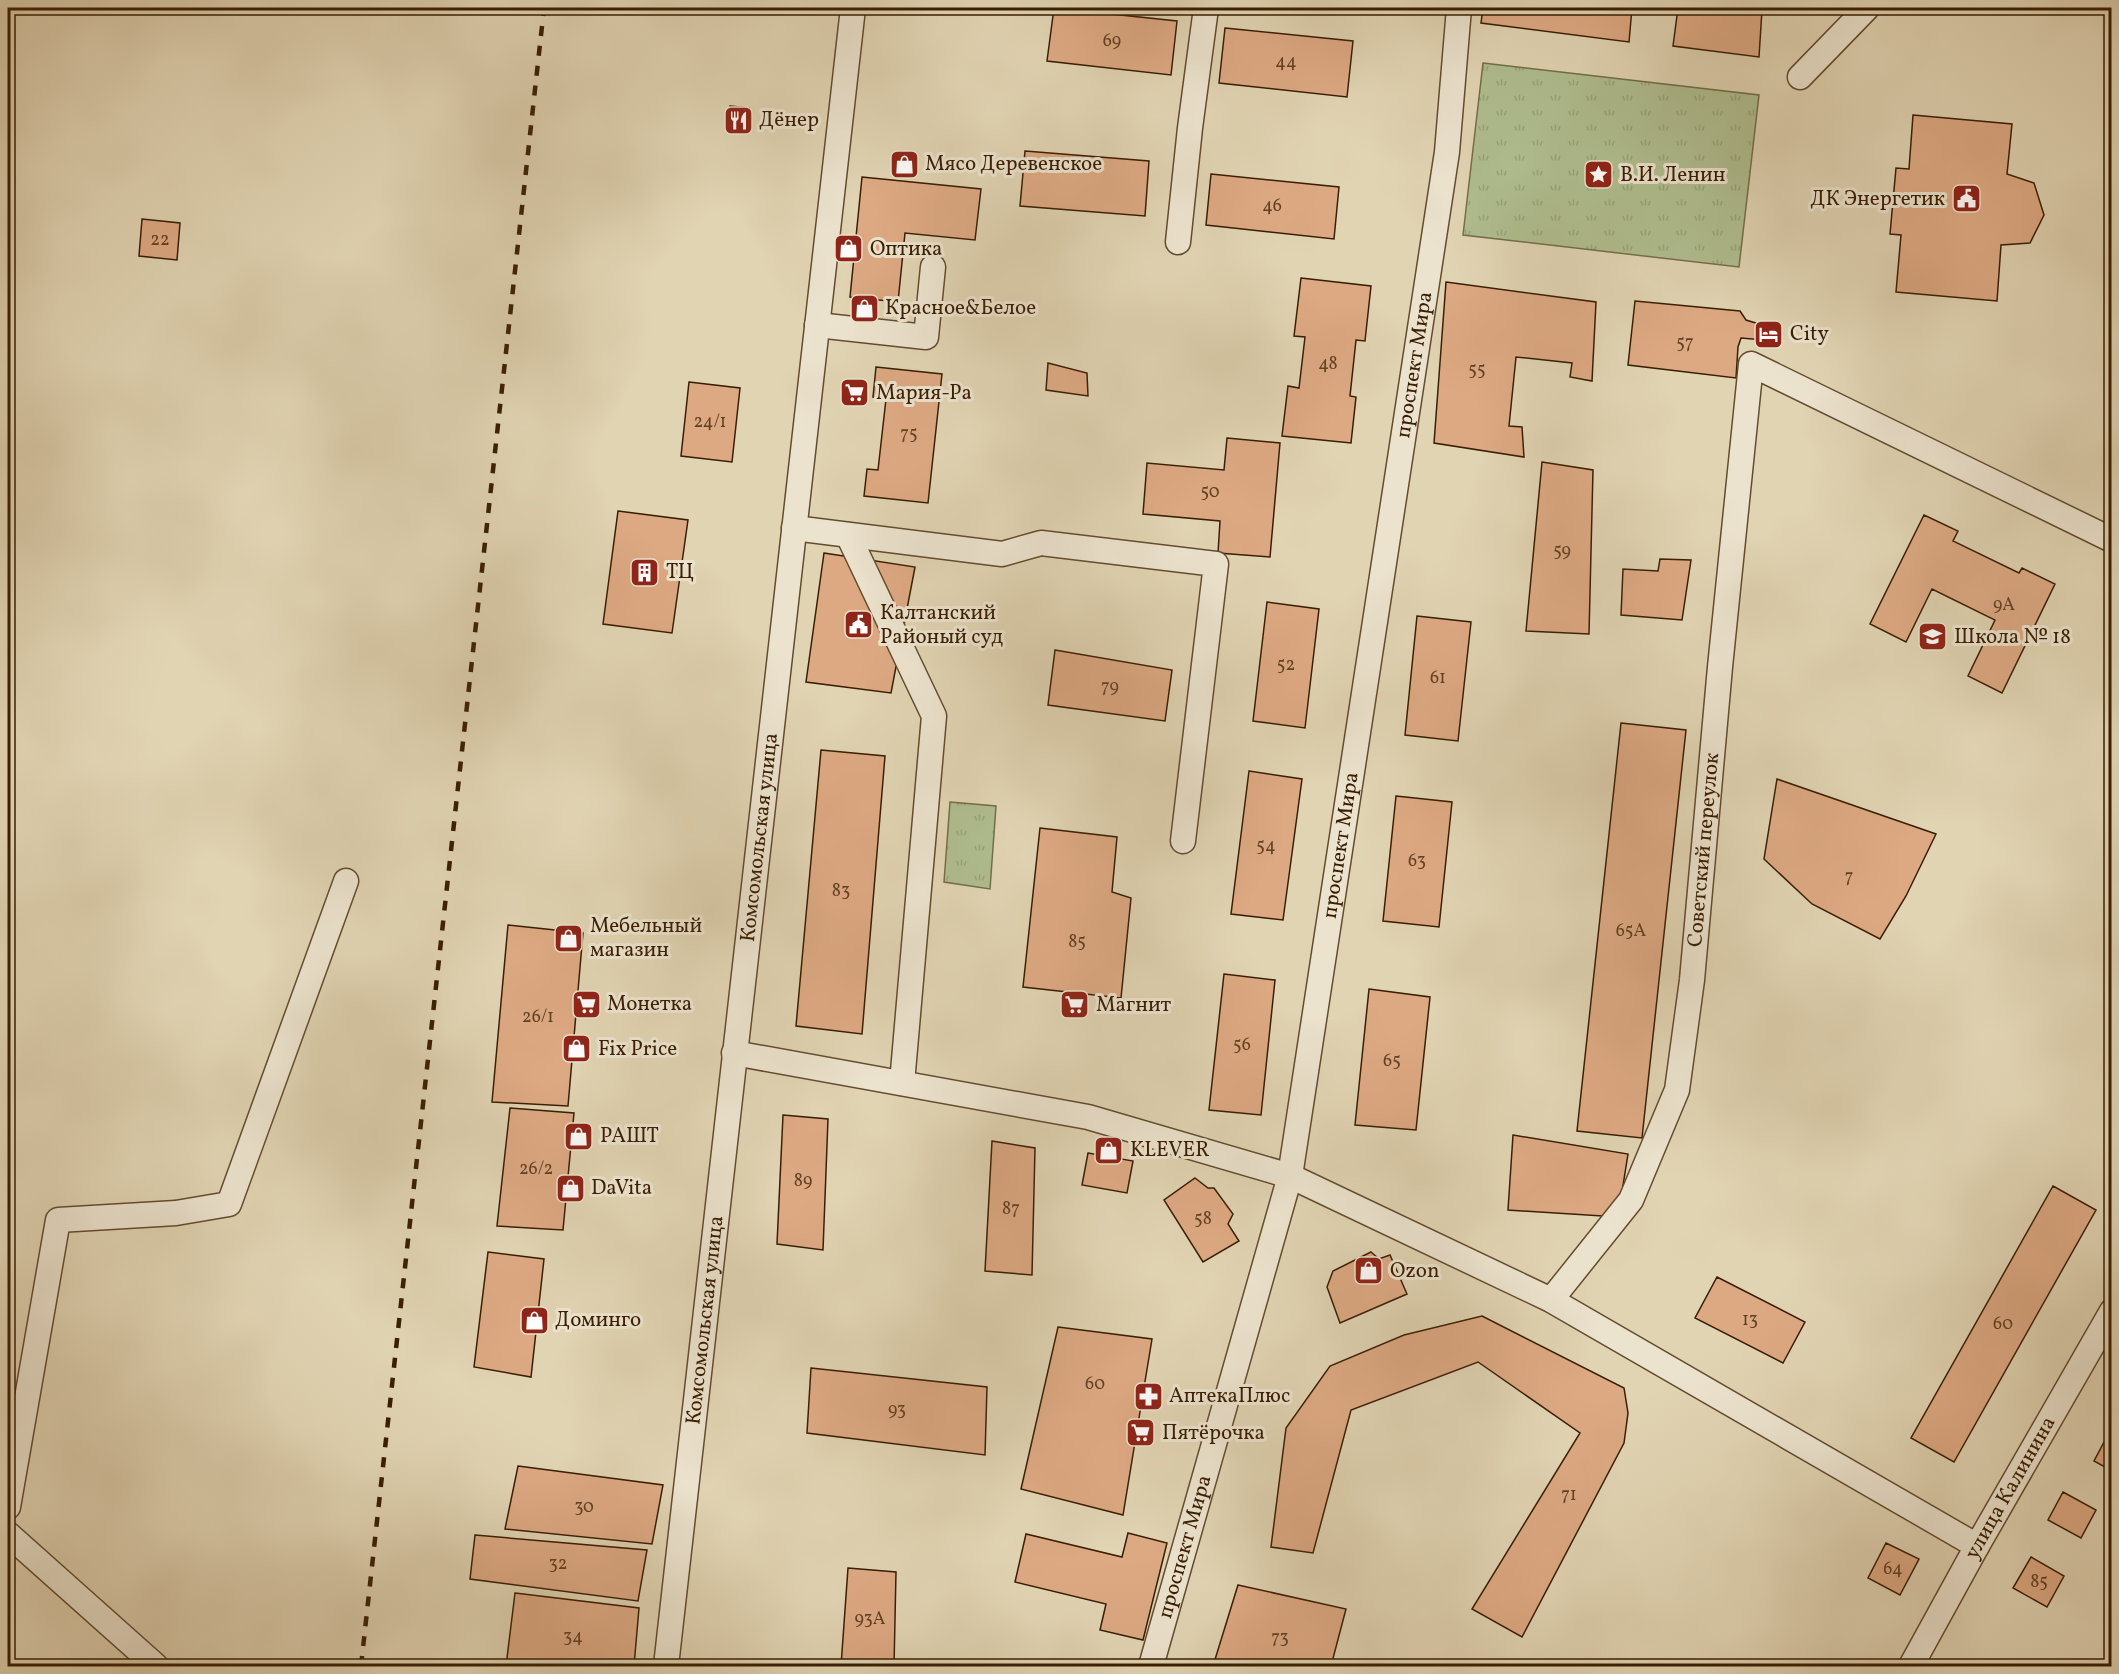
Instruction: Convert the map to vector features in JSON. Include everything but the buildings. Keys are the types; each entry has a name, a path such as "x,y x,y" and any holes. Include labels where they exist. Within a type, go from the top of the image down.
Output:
{"street":[{"name":"Комсомольская улица","path":"666,1666 853,8"},
{"path":"1178,242 1206,8"},
{"name":"проспект Мира","path":"1151,1666 1290,1176 1447,152 1459,8"},
{"path":"1800,77 1867,8"},
{"path":"817,325 926,337 933,267"},
{"name":"Советский переулок","path":"1551,1300 1631,1200 1677,1090 1692,980 1720,667 1751,364 2112,540"},
{"path":"794,528 1002,554 1041,543 1216,564 1183,841"},
{"path":"848,535 934,716 902,1083"},
{"path":"8,1507 58,1220 176,1213 229,1204 346,881"},
{"path":"734,1053 1088,1117 1290,1176 1551,1300 1977,1546"},
{"name":"улица Калинина","path":"1911,1666 2112,1311"},
{"path":"8,1534 156,1666"}],"green space":[{"path":"1483,63 1759,95 1739,267 1463,235"},
{"path":"950,802 996,806 990,889 944,882"}],"railway":[{"path":"361,1666 544,8"}],"place":[{"name":"Дёнер","path":"738,120"},
{"name":"Мясо Деревенское","path":"904,164"},
{"name":"В.И. Ленин","path":"1599,175"},
{"name":"ДК Энергетик","path":"1966,199"},
{"name":"Оптика","path":"849,249"},
{"name":"Красное&Белое","path":"864,308"},
{"name":"City","path":"1769,334"},
{"name":"Мария-Ра","path":"855,393"},
{"name":"ТЦ","path":"645,572"},
{"name":"Калтанский Районый суд","path":"859,625"},
{"name":"Школа № 18","path":"1933,637"},
{"name":"Мебельный магазин","path":"569,938"},
{"name":"Монетка","path":"586,1004"},
{"name":"Магнит","path":"1075,1005"},
{"name":"Fix Price","path":"577,1049"},
{"name":"РАШТ","path":"579,1136"},
{"name":"KLEVER","path":"1109,1150"},
{"name":"DaVita","path":"570,1188"},
{"name":"Ozon","path":"1369,1271"},
{"name":"Доминго","path":"534,1320"},
{"name":"АптекаПлюс","path":"1148,1396"},
{"name":"Пятёрочка","path":"1141,1433"}]}
